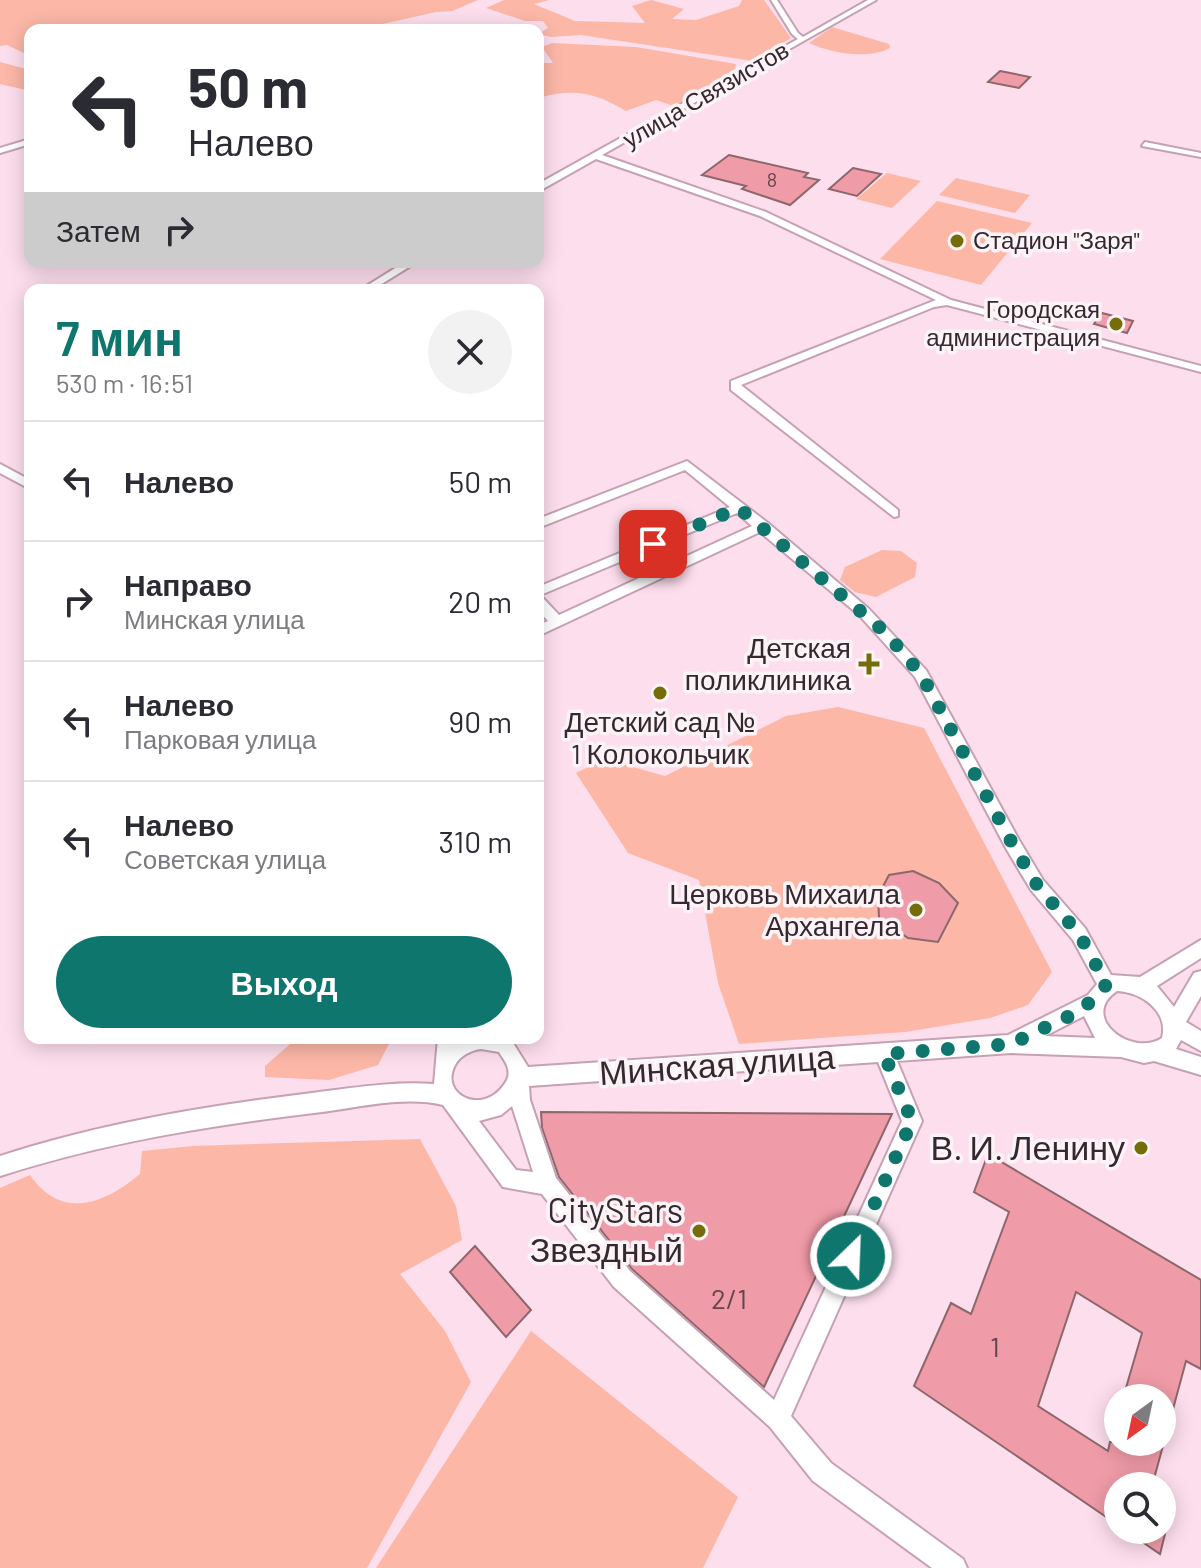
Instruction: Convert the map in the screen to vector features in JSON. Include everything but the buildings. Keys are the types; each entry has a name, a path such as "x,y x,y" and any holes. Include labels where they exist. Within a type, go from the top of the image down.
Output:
{"street":[{"path":"774,0 795,34 803,40"},
{"name":"улица Связистов","path":"544,185 873,0"},
{"path":"0,151 24,143"},
{"path":"1145,144 1201,155"},
{"path":"597,156 763,214 947,302 1201,369"},
{"path":"375,284 402,268"},
{"path":"894,513 735,388 735,383 932,304 947,302"},
{"path":"544,522 687,465 763,526 886,633 921,674 1037,885 1079,934 1107,985"},
{"path":"0,468 24,482"},
{"path":"544,589 739,508"},
{"path":"544,628 763,526"},
{"path":"544,608 557,622"},
{"path":"1141,986 1201,948"},
{"path":"1157,1053 1167,1047 1173,1038 1174,1025 1201,979"},
{"path":"1201,1042 1174,1025 1167,1009 1141,986 1115,982 1100,988 1092,1002 1094,1019 1101,1031 1121,1048 1139,1054 1157,1053 1201,1066"},
{"name":"Минская улица","path":"1011,1044 1092,1002"},
{"path":"448,1044 446,1087 473,1112 485,1111 508,1099 518,1077"},
{"path":"466,1044 446,1062 446,1087 510,1180 547,1184"},
{"path":"501,1044 514,1055 520,1100 547,1184 622,1279 778,1419 822,1472 954,1568"},
{"name":"Минская улица","path":"518,1077 1011,1044 1121,1048"},
{"path":"778,1419 912,1121 884,1054"},
{"path":"0,1166 66,1143 146,1125 395,1093 432,1093 446,1087"}],"shaded area":[{"path":"0,0 478,0 452,11 383,24 24,24 24,53 7,45 0,46"},
{"path":"504,0 549,0 534,4 575,21 645,23 632,6 651,0 684,9 672,19 696,20 739,6 742,0 764,0 791,38 753,61 581,35 551,37 544,35 548,28 543,21 525,21 486,8"},
{"path":"832,27 889,44 890,48 871,54 850,54 809,43"},
{"path":"552,43 636,47 736,64 733,74 674,106 656,100 626,111 584,94 562,93 544,97 544,63 553,63 544,46"},
{"path":"0,62 24,68 24,90 0,84"},
{"path":"887,173 921,181 892,208 856,199"},
{"path":"956,178 1030,195 1015,213 939,195"},
{"name":"Стадион \"Заря\"","path":"937,201 1032,223 981,285 880,259"},
{"path":"882,550 901,551 917,563 915,577 876,597 855,592 840,580 845,567"},
{"path":"838,707 924,728 1052,972 1028,1005 990,1018 905,1032 739,1044 718,983 699,880 628,853 576,773 604,759 665,776 786,716"},
{"path":"290,1044 389,1044 378,1065 329,1080 265,1077 265,1066"},
{"path":"420,1139 456,1206 462,1240 400,1274 445,1331 471,1382 367,1568 0,1568 0,1188 30,1175 42,1189 56,1198 69,1203 84,1203 112,1193 140,1174 142,1151 193,1146"},
{"path":"531,1331 738,1497 703,1568 376,1568"}],"place":[{"name":"Стадион \"Заря\"","path":"957,241"},
{"name":"Городская администрация","path":"1116,324"},
{"name":"Детская поликлиника","path":"869,664"},
{"name":"Детский сад № 1 Колокольчик","path":"660,693"},
{"name":"Церковь Михаила Архангела","path":"916,910"},
{"name":"В. И. Ленину","path":"1141,1148"},
{"name":"CityStars Звездный","path":"699,1231"}],"route":[{"path":"653,544 739,508 886,633 921,674 1013,845 1037,885 1079,934 1107,985 1100,988 1084,1009 1011,1044 884,1054 912,1121 851,1256"}]}
